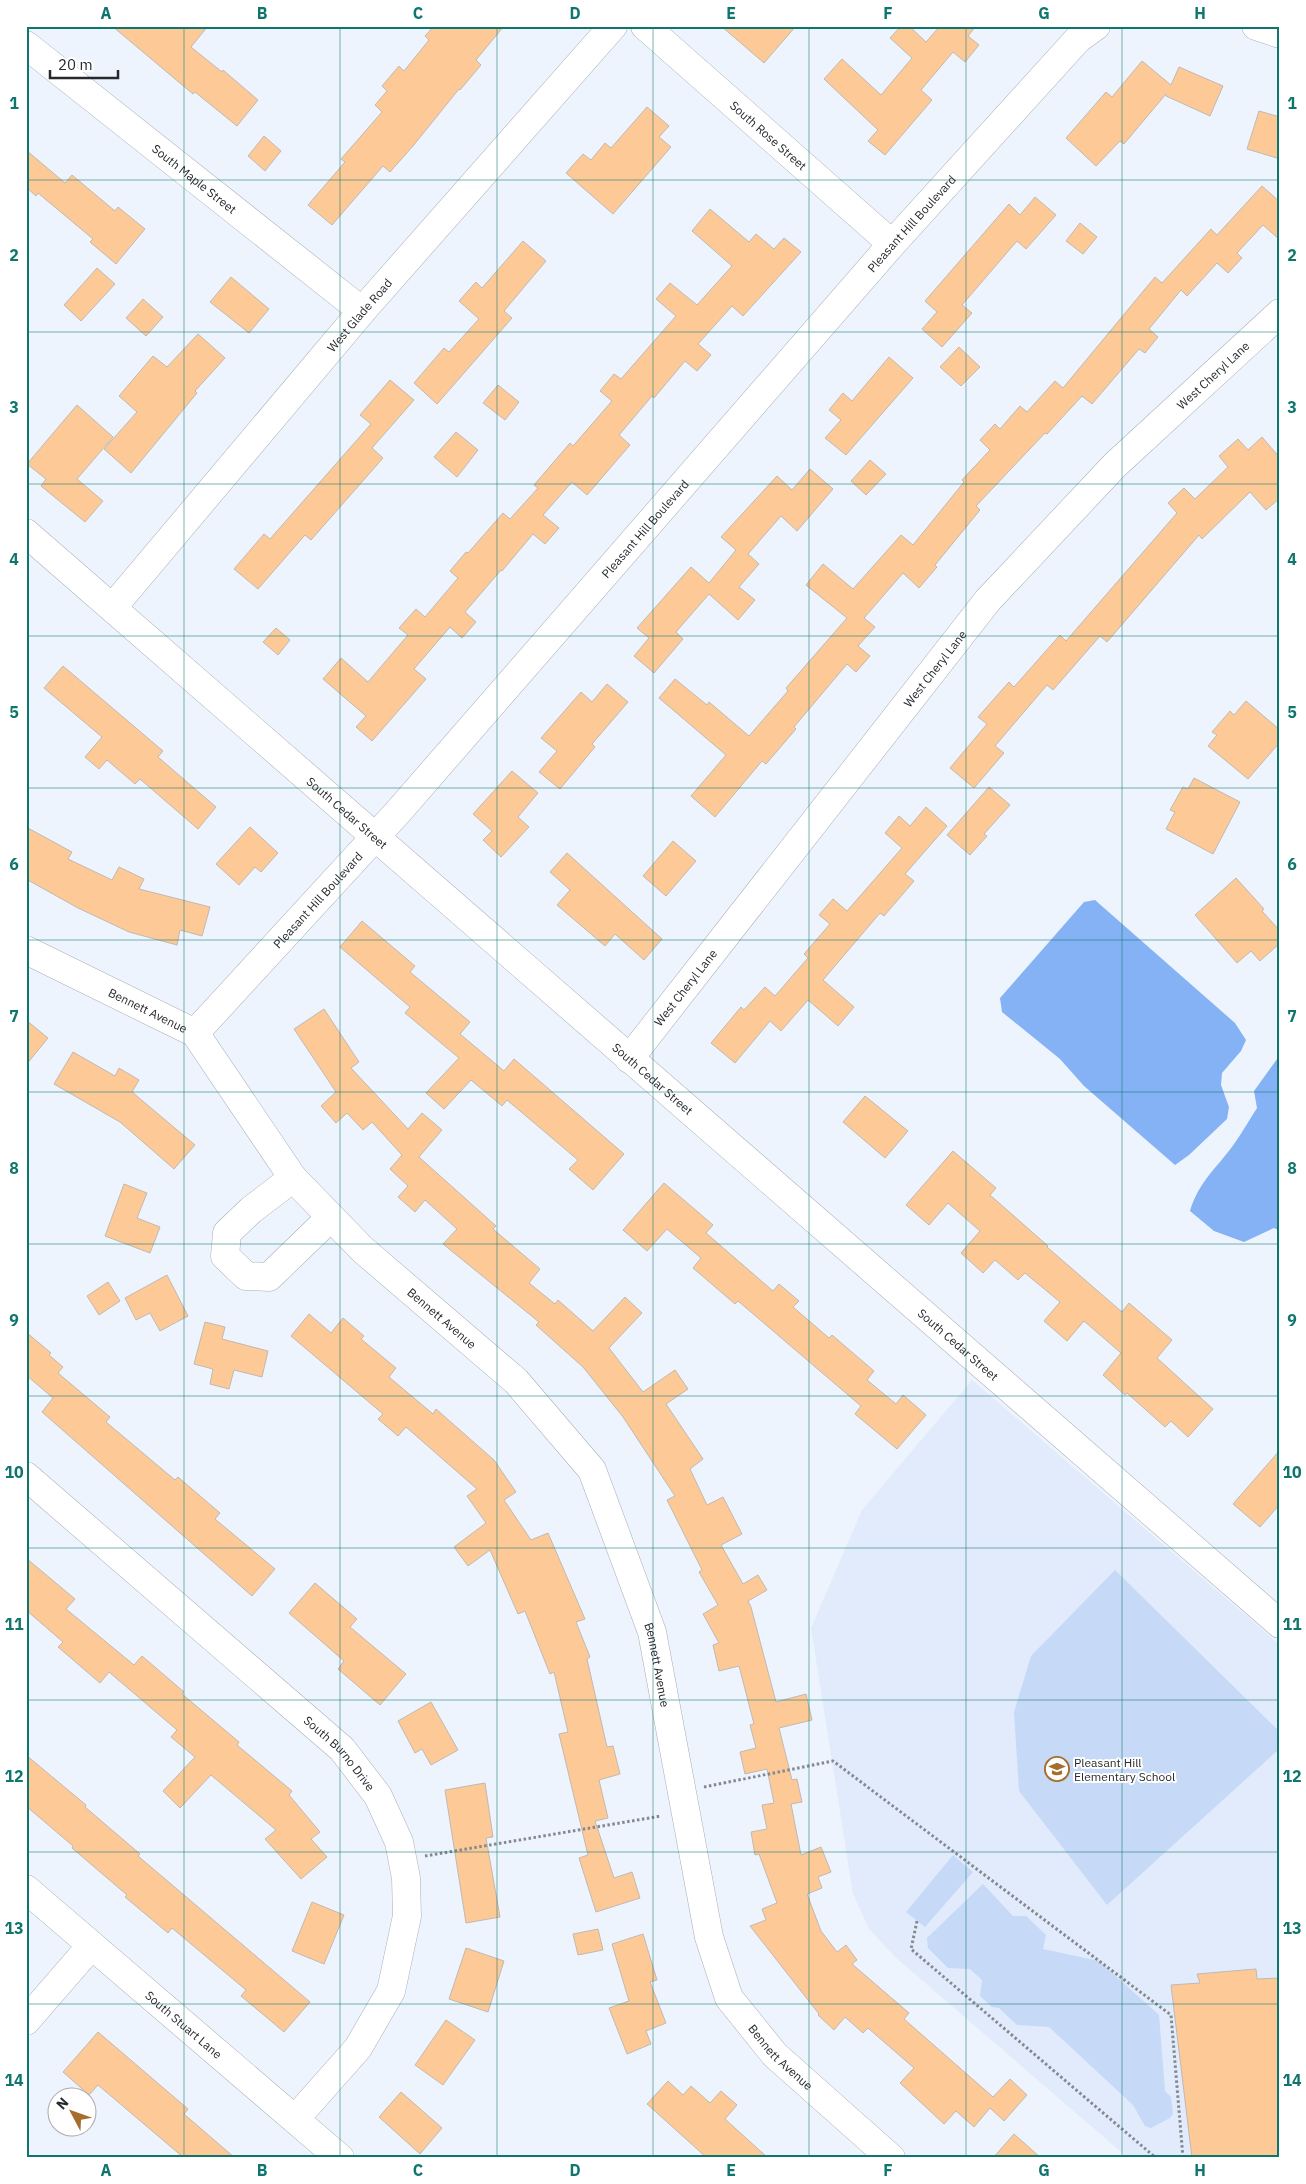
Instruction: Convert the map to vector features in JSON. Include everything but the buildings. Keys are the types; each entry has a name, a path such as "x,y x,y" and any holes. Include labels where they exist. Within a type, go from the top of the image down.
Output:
{"street":[{"name":"West Glade Road","path":"112,607 362,311 613,26"},
{"name":"South Rose Street","path":"645,26 892,244"},
{"name":"Pleasant Hill Boulevard","path":"195,1033 375,838 892,244 1078,39 1096,26"},
{"path":"1256,26 1280,34"},
{"name":"South Maple Street","path":"26,46 362,311"},
{"name":"West Cheryl Lane","path":"629,1059 988,600 1115,465 1280,313"},
{"name":"South Cedar Street","path":"26,533 1280,1624"},
{"name":"Bennett Avenue","path":"26,950 195,1033 293,1178 363,1250 516,1381 592,1470 652,1632 709,1937 729,1998 775,2055 890,2158"},
{"path":"293,1178 251,1210 227,1233 225,1256 246,1276 269,1277 331,1217"},
{"name":"South Burno Drive","path":"26,1476 342,1749 378,1796 399,1842 406,1878 407,1916 391,1990 358,2048 296,2118"},
{"name":"South Stuart Lane","path":"26,1889 296,2118 340,2158"},
{"path":"26,2021 91,1946"}],"path":[{"path":"403,1860 684,1802 833,1761 1171,2015 1183,2158"},
{"path":"918,1921 911,1949 1156,2158"}],"shaded area":[{"name":"Pleasant Hill Elementary School","path":"972,1380 1280,1645 1280,2158 1128,2158 895,1957 869,1929 853,1894 811,1628 862,1510"},
{"path":"1115,1570 1280,1732 1277,1751 1107,1905 1019,1791 1014,1712 1031,1656"},
{"path":"953,1855 973,1872 925,1927 906,1912"},
{"path":"983,1884 1013,1916 1026,1916 1046,1935 1043,1949 1099,1961 1159,2015 1165,2091 1171,2097 1173,2114 1170,2118 1151,2128 1145,2126 1133,2105 1049,2027 1017,2025 999,2008 992,2007 980,1996 982,1980 970,1969 948,1968 928,1948 927,1938"}],"water":[{"path":"1095,900 1235,1023 1246,1040 1241,1051 1222,1073 1221,1085 1229,1107 1227,1119 1189,1155 1175,1165 1084,1086 1060,1059 1002,1012 1000,998 1084,902"},
{"path":"1280,1055 1280,1231 1274,1228 1244,1242 1214,1231 1190,1211 1203,1183 1234,1144 1257,1108 1254,1091"}],"place":[{"name":"Pleasant Hill Elementary School","path":"1057,1769"}]}
